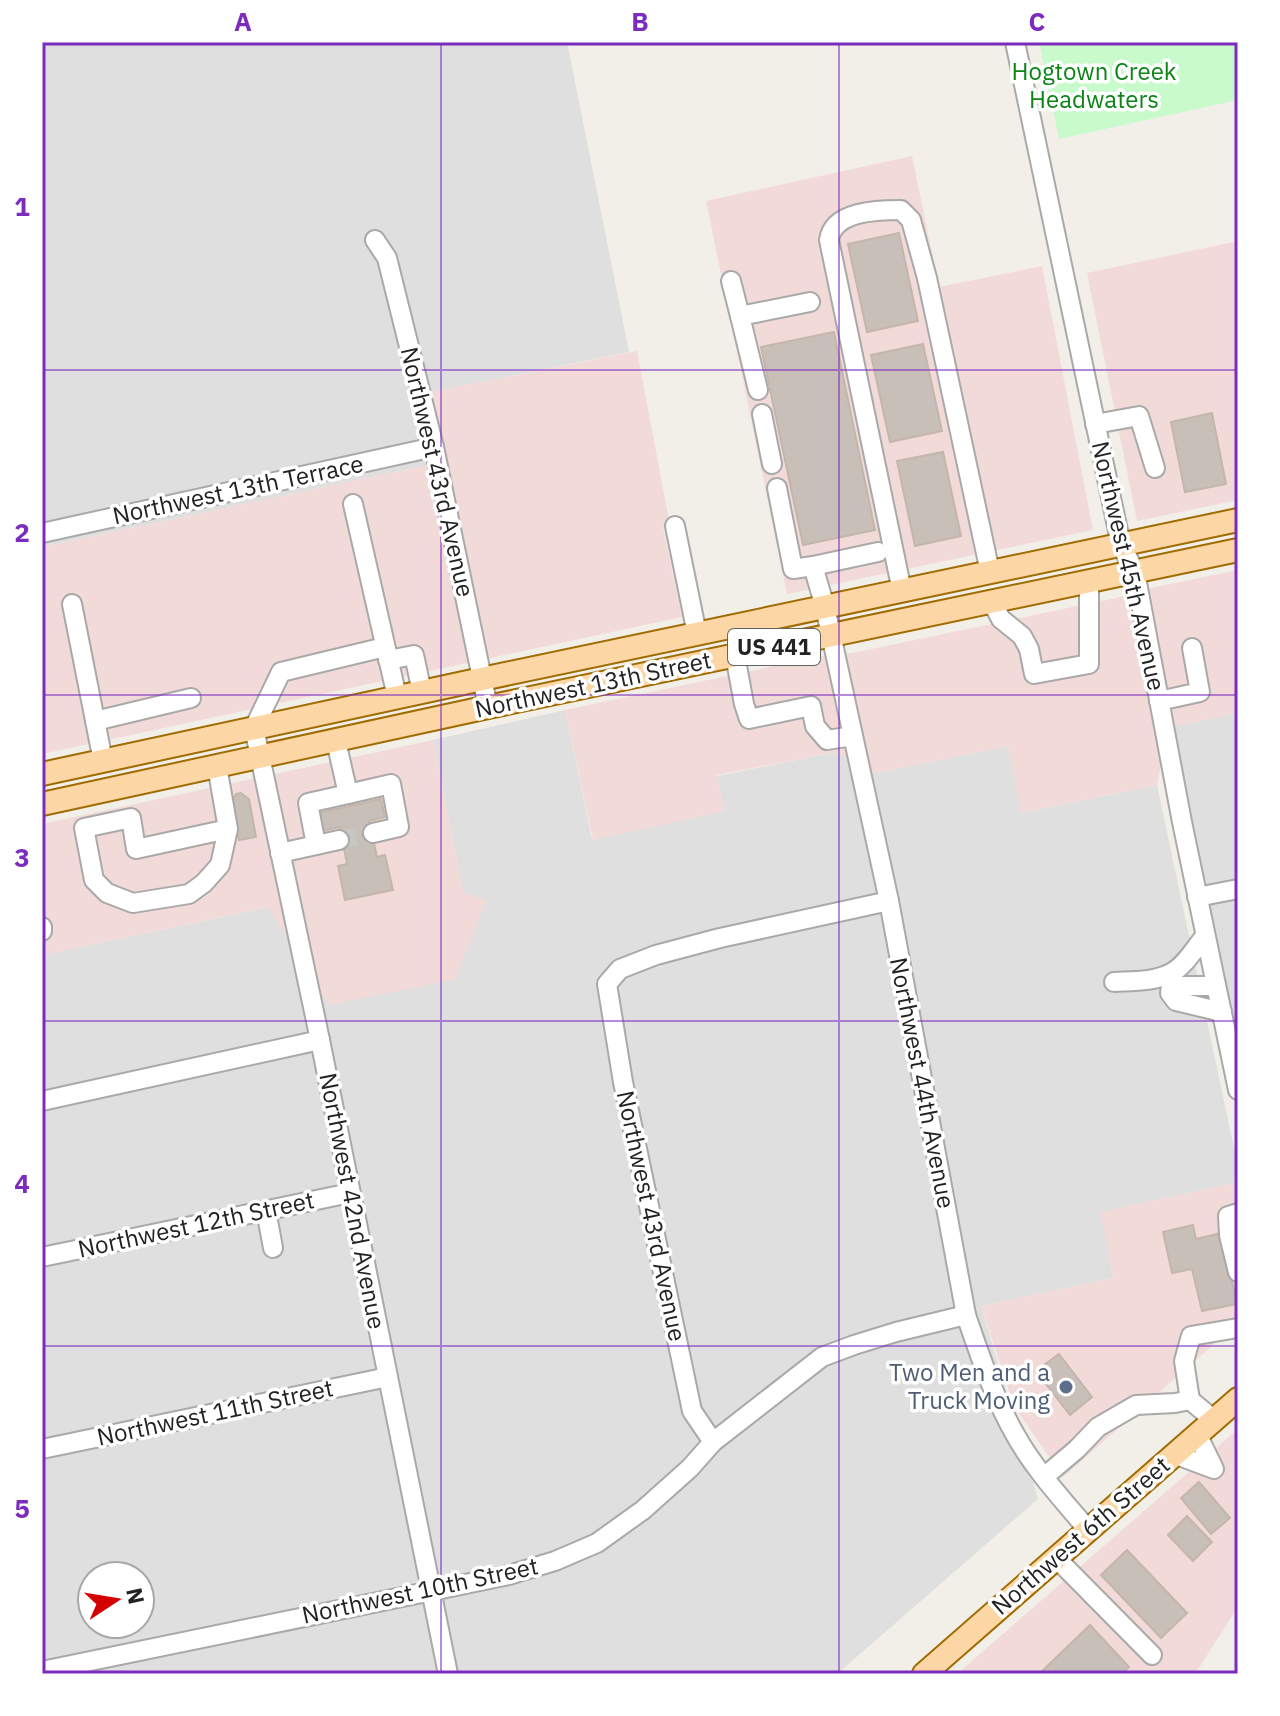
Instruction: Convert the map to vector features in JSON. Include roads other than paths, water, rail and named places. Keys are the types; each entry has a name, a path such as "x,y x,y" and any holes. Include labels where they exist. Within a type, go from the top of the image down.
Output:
{"main road":[{"name":"Northwest 13th Street","path":"42,774 1238,520"},
{"name":"Northwest 13th Street","path":"42,804 1238,550"},
{"name":"Northwest 6th Street","path":"924,1674 1238,1399"}],"street":[{"name":"Northwest 45th Avenue","path":"1015,42 1121,545 1135,572 1197,897 1238,1090"},
{"path":"902,591 829,240 830,231 838,222 882,210 901,210 911,220 927,278 990,572"},
{"name":"Northwest 43rd Avenue","path":"375,240 387,258 434,447 488,707"},
{"path":"731,281 758,390"},
{"path":"740,316 810,302"},
{"path":"762,414 772,464"},
{"path":"1095,424 1139,416 1155,468"},
{"name":"Northwest 13th Terrace","path":"42,533 434,447"},
{"path":"777,488 793,569 878,552"},
{"path":"353,504 397,697"},
{"path":"675,526 697,634"},
{"name":"Northwest 44th Avenue","path":"813,566 825,607 889,901 966,1315 989,1380 1016,1437 1088,1530"},
{"path":"992,602 1001,619 1022,636 1029,649 1034,674 1089,664 1089,581"},
{"path":"72,604 103,761"},
{"path":"1159,701 1200,692 1192,648"},
{"path":"254,728 281,672 387,654 414,655 422,692"},
{"path":"735,655 749,719 811,706 815,726 827,740 853,736"},
{"path":"95,721 191,698"},
{"name":"Northwest 42nd Avenue","path":"254,728 448,1674"},
{"path":"336,741 348,794"},
{"path":"217,766 228,829 220,865 204,883 189,894 133,903 107,893 94,880 84,828 131,818 136,849 228,829"},
{"path":"316,845 308,803 391,784 399,827 373,833"},
{"path":"280,853 339,840"},
{"path":"1197,897 1238,889"},
{"name":"Northwest 43rd Avenue","path":"713,1442 692,1411 623,1082 607,984 620,969 656,955 889,901"},
{"path":"1205,936 1170,980 1170,993 1176,1001 1222,1012"},
{"path":"1114,982 1170,980 1216,986"},
{"path":"42,1101 320,1040"},
{"name":"Northwest 12th Street","path":"42,1257 350,1193"},
{"path":"266,1210 273,1248"},
{"path":"1238,1213 1228,1216 1238,1272"},
{"name":"Northwest 10th Street","path":"42,1671 509,1575 555,1561 597,1543 643,1510 690,1468 713,1442 822,1357 896,1332 966,1315"},
{"path":"1174,1454 1214,1469 1206,1427 1190,1400 1184,1361 1191,1336 1238,1328"},
{"name":"Northwest 11th Street","path":"42,1449 388,1377"},
{"path":"1044,1477 1098,1427 1136,1405 1190,1400"},
{"path":"1056,1558 1152,1655"}],"tunnel":[{"path":"339,840 373,833"}],"place":[{"name":"Two Men and a Truck Moving","path":"1066,1387"}],"park label":[{"name":"Hogtown Creek Headwaters","path":"1094,86"}]}
